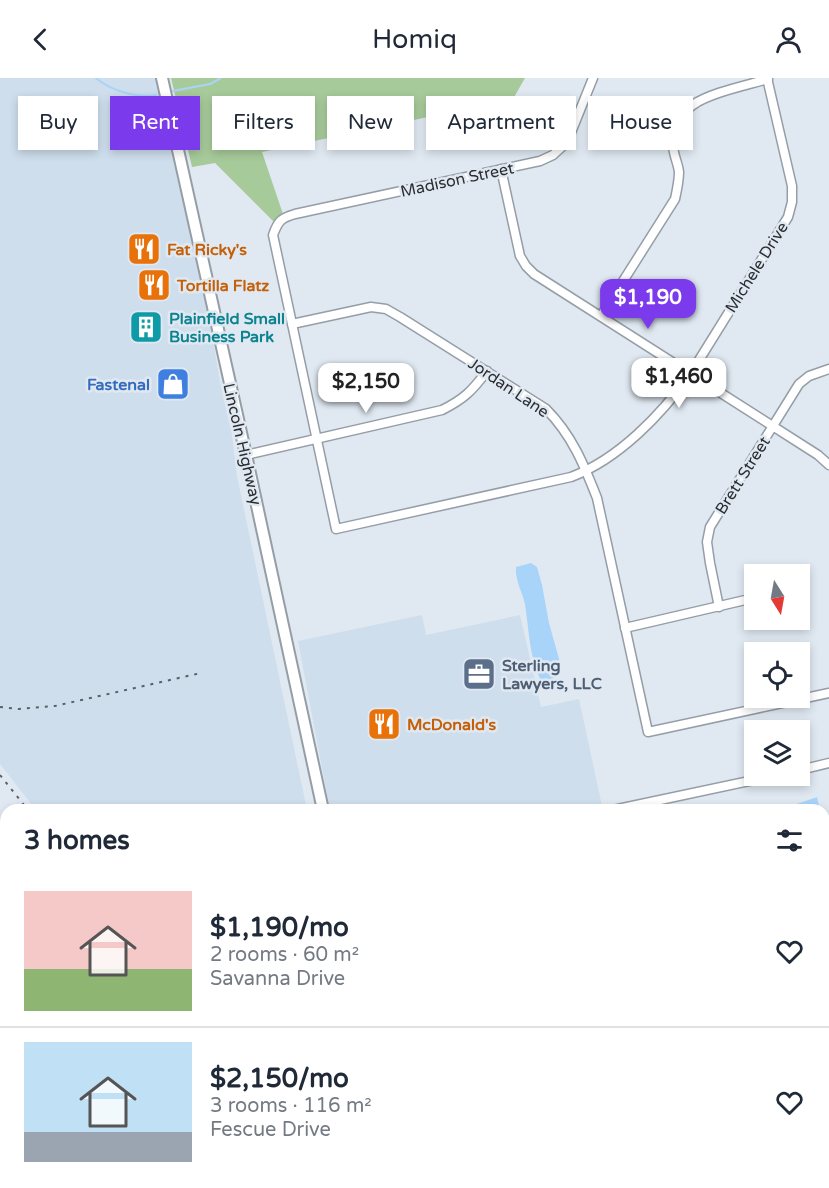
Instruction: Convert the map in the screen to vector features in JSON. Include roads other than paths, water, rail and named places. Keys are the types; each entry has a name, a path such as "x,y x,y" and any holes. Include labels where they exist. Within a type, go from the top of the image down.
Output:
{"main road":[{"name":"Lincoln Highway","path":"162,81 322,804"}],"street":[{"name":"Madison Street","path":"292,324 273,235 277,225 284,217 540,161 553,155 565,144 593,78"},
{"path":"601,316 675,199 679,171 673,145 675,130 682,116 693,105 707,98 767,79"},
{"name":"Michele Drive","path":"318,439 336,529 558,480 586,471 635,437 680,390 788,217 792,202 792,186 767,79"},
{"path":"501,169 520,256 534,274 774,426 829,465"},
{"name":"Jordan Lane","path":"292,324 371,307 386,309 487,371 546,410 560,422 572,442 597,498 648,732 829,693"},
{"path":"292,324 318,439"},
{"name":"Brett Street","path":"719,607 707,542 710,527 799,384 809,376 829,369"},
{"path":"246,455 442,410 458,402 472,391 487,371"},
{"path":"625,628 744,601"},
{"path":"810,768 829,764"},
{"path":"645,804 744,782"}],"water":[{"path":"531,563 537,567 561,666 558,674 550,682 540,679 536,670 531,652 525,604 517,577 516,567"},
{"path":"817,797 819,804 797,804"}],"waterway":[{"path":"96,78 109,87 124,92 156,95"},
{"path":"173,91 210,84 221,78"}],"railway":[{"path":"0,707 19,709 55,706 201,673"},
{"path":"0,775 23,804"}],"place":[{"name":"Fat Ricky's","path":"144,249"},
{"name":"Tortilla Flatz","path":"154,285"},
{"name":"Plainfield Small Business Park","path":"146,327"},
{"name":"Fastenal","path":"173,384"},
{"name":"Sterling Lawyers, LLC","path":"479,674"},
{"name":"McDonald's","path":"384,724"}]}
